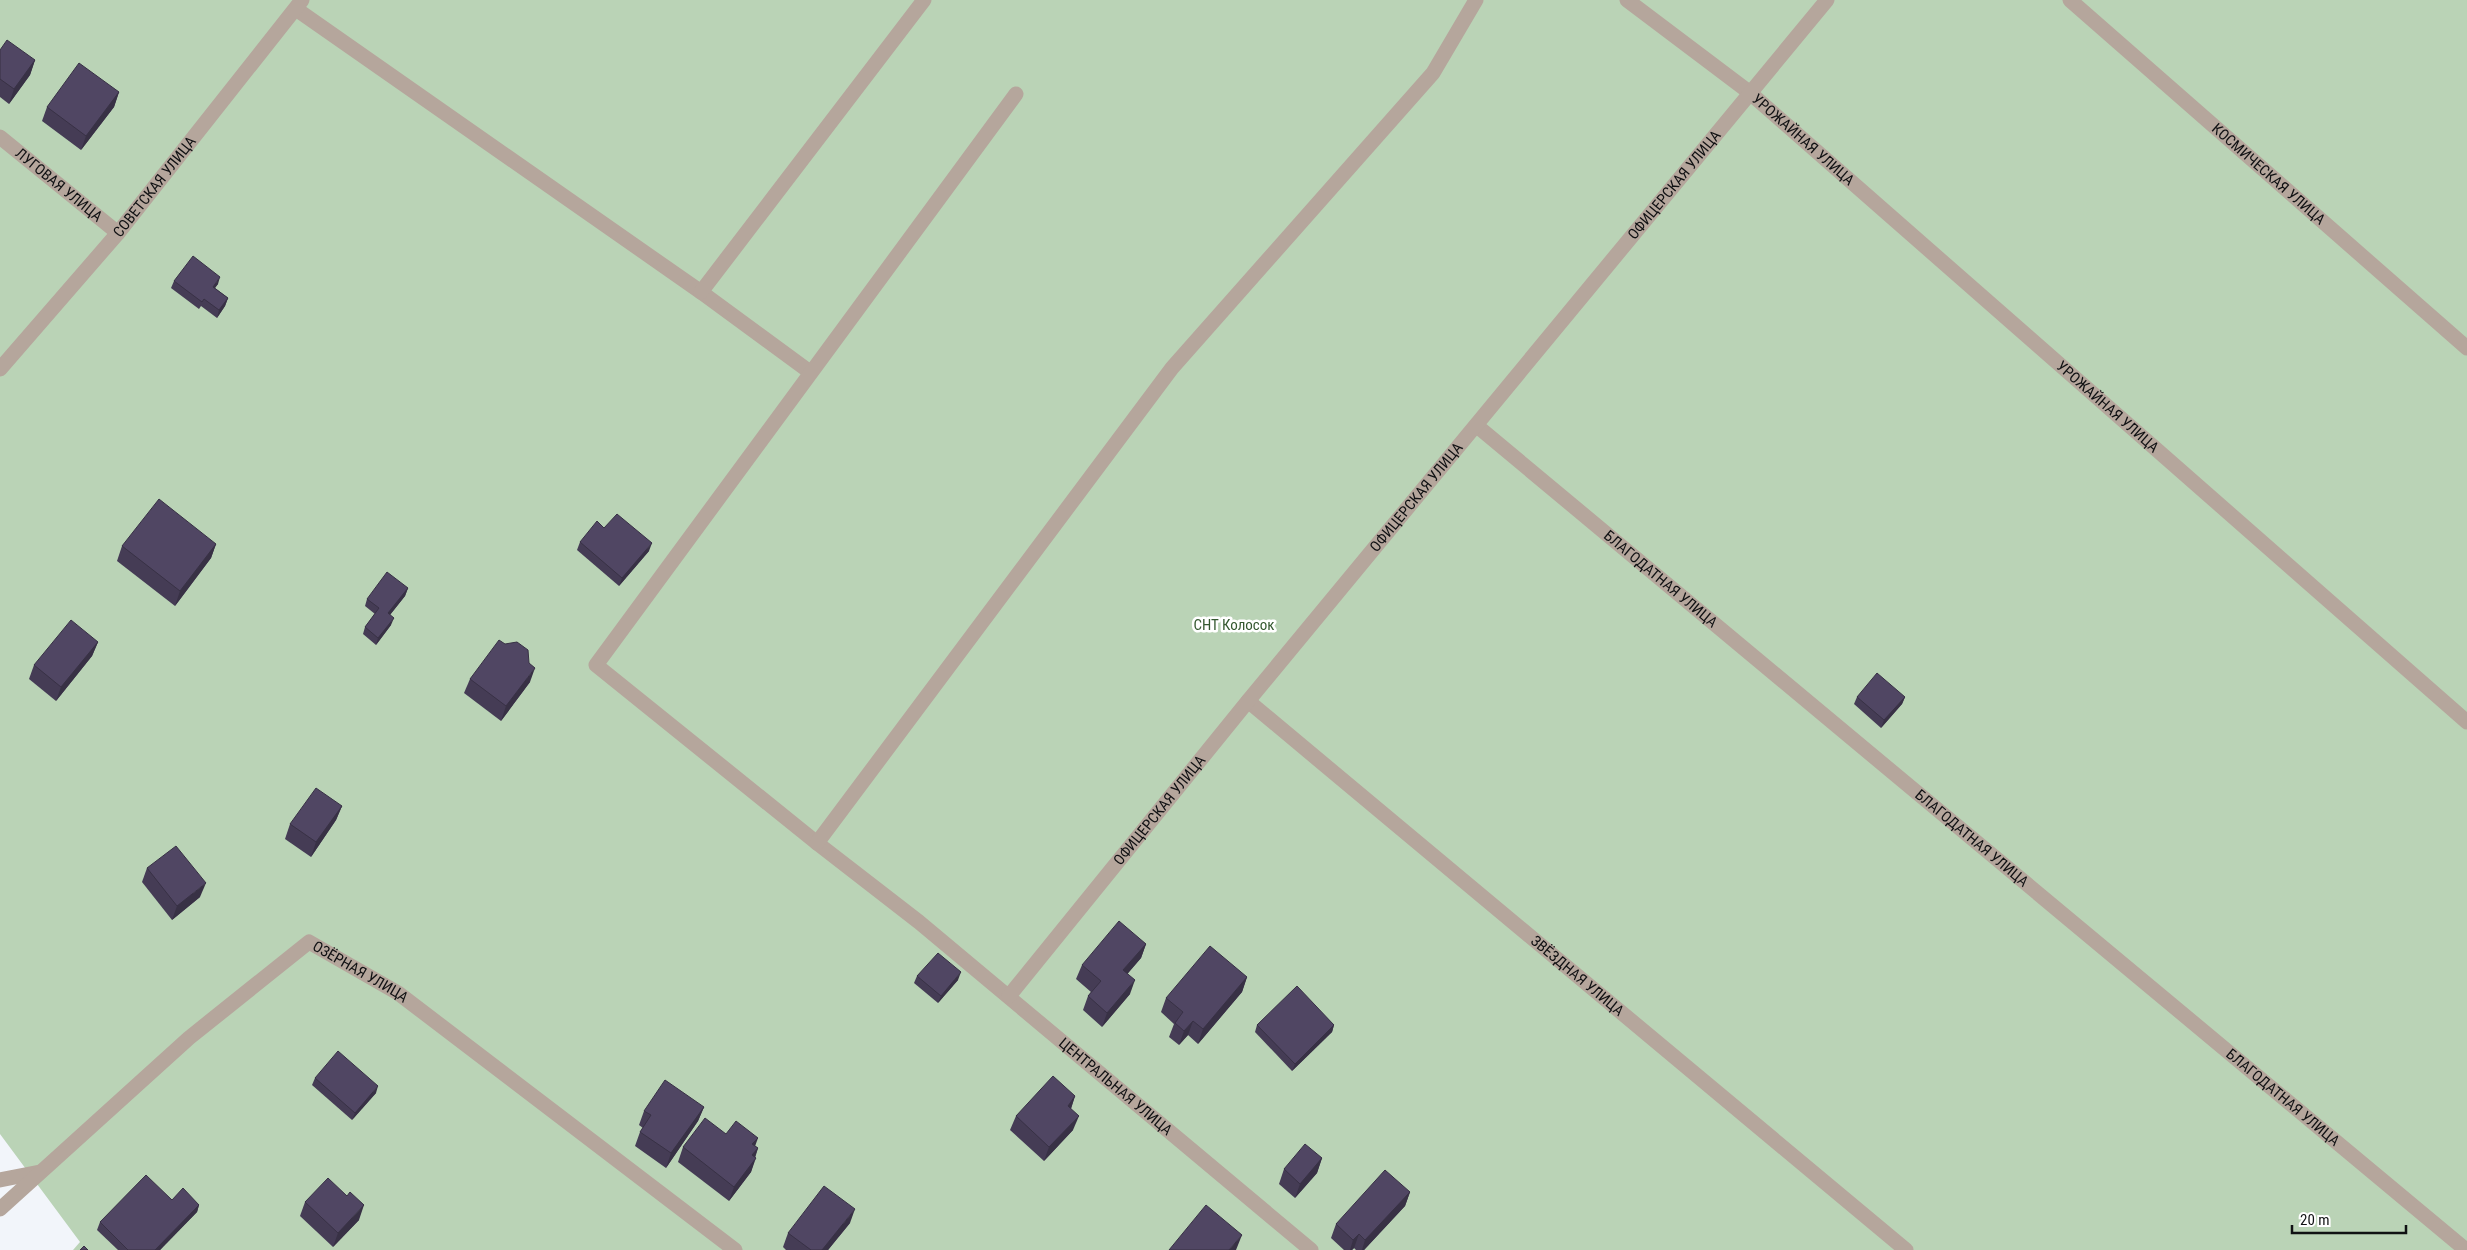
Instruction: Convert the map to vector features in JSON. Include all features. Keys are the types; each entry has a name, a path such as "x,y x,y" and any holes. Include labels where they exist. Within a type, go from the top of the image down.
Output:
{"street":[{"path":"701,292 924,0"},
{"path":"817,843 1172,368 1433,73 1476,0"},
{"name":"УРОЖАЙНАЯ УЛИЦА","path":"1627,0 1749,92 2467,722"},
{"name":"ОФИЦЕРСКАЯ УЛИЦА","path":"1009,996 1248,701 1477,426 1749,92 1827,0"},
{"name":"КОСМИЧЕСКАЯ УЛИЦА","path":"2070,0 2467,348"},
{"path":"299,4 810,372 1016,94"},
{"name":"СОВЕТСКАЯ УЛИЦА","path":"0,369 118,233 299,4"},
{"name":"ЛУГОВАЯ УЛИЦА","path":"0,137 118,233"},
{"name":"ЦЕНТРАЛЬНАЯ УЛИЦА","path":"810,372 596,665 817,843 919,922 1311,1250"},
{"name":"БЛАГОДАТНАЯ УЛИЦА","path":"1477,426 2466,1250"},
{"name":"ЗВЁЗДНАЯ УЛИЦА","path":"1248,701 1906,1250"},
{"name":"ОЗЁРНАЯ УЛИЦА","path":"0,1209 189,1038 310,942 398,993 735,1250"},
{"path":"0,1180 40,1172"}],"green space":[{"name":"СНТ Колосок","path":"0,0 2467,0 2467,1250 73,1250 80,1242 0,1134"}],"building":[{"path":"7,40 35,60 14,89 0,79 0,50"},
{"path":"79,63 119,92 86,136 47,107"},
{"path":"193,256 220,277 213,287 228,298 219,310 204,299 202,302 174,281"},
{"path":"159,499 216,544 180,591 122,546"},
{"path":"617,514 652,543 622,578 580,542 597,521 604,528"},
{"path":"387,572 408,588 388,613 394,618 378,638 365,627 379,608 367,599"},
{"path":"71,620 98,642 61,687 34,665"},
{"path":"499,640 505,644 517,642 528,650 529,663 535,668 506,706 470,679"},
{"path":"1877,673 1905,697 1884,720 1857,697"},
{"path":"316,788 342,806 316,842 290,824"},
{"path":"176,846 206,883 177,906 147,868"},
{"path":"1119,921 1146,944 1123,970 1135,980 1107,1013 1088,996 1101,981 1082,965"},
{"path":"1210,946 1247,977 1203,1029 1193,1021 1184,1031 1175,1023 1183,1012 1166,998"},
{"path":"938,953 961,972 941,996 917,976"},
{"path":"1297,986 1334,1025 1295,1064 1257,1025"},
{"path":"338,1051 378,1086 355,1113 315,1078"},
{"path":"1053,1076 1075,1096 1068,1106 1079,1116 1049,1147 1016,1116"},
{"path":"665,1080 704,1107 671,1153 640,1132 651,1115 644,1111"},
{"path":"705,1118 726,1134 736,1121 758,1138 752,1144 758,1148 752,1155 756,1158 734,1187 683,1147"},
{"path":"1305,1144 1322,1158 1300,1184 1284,1169"},
{"path":"1385,1170 1410,1192 1365,1240 1359,1234 1353,1240 1336,1224"},
{"path":"146,1175 172,1200 183,1188 199,1205 155,1250 128,1250 100,1222"},
{"path":"328,1178 347,1196 350,1192 364,1205 338,1233 305,1202"},
{"path":"824,1186 855,1209 822,1250 811,1250 788,1233"},
{"path":"1206,1205 1242,1235 1229,1250 1169,1250"},
{"path":"84,1246 88,1250 80,1250"}]}
